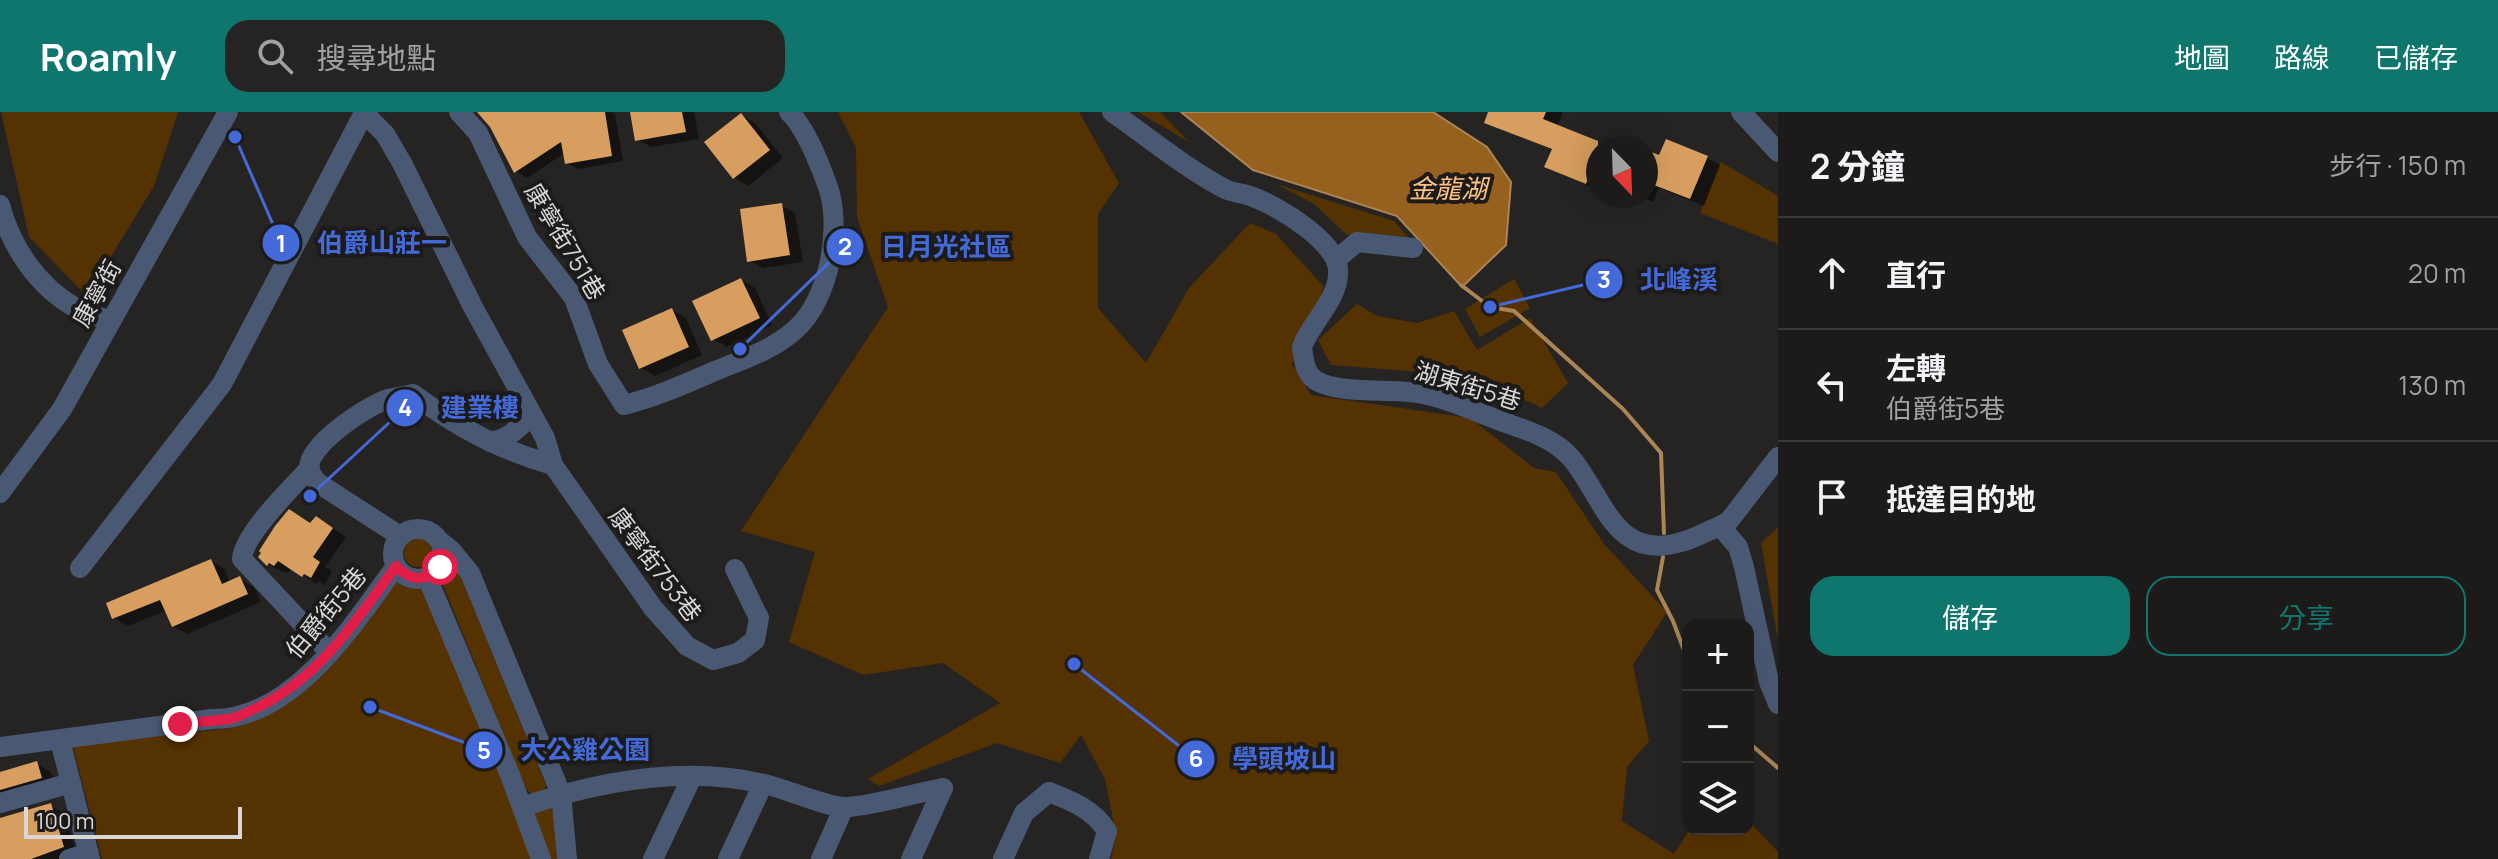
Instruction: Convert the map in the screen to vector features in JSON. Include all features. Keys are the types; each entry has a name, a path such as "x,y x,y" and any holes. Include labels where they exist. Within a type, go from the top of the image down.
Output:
{"street":[{"name":"康寧街","path":"0,493 62,409 228,112"},
{"path":"80,568 222,384 364,112 385,134 402,163 473,307 548,444 553,465"},
{"name":"康寧街751巷","path":"459,112 478,133 527,237 574,298 598,364 624,405 649,399 774,347 799,327 815,302 832,260 833,203 819,163 789,112"},
{"path":"1112,112 1225,190 1254,197 1295,220 1318,238 1337,259 1357,242 1413,248"},
{"path":"1741,112 1778,152"},
{"path":"0,205 6,228 18,252 50,289 76,308 111,321"},
{"name":"湖東街5巷","path":"1337,259 1339,275 1332,295 1302,347 1308,373 1317,381 1340,387 1420,393 1528,430 1554,444 1571,459 1617,530 1632,541 1658,545 1679,543 1720,526"},
{"path":"330,653 242,559 242,549 269,513 310,468 314,454 340,427 387,399 413,394 441,416 490,442 553,465"},
{"path":"490,442 512,435 531,416"},
{"path":"1778,457 1729,521 1720,526 1738,547 1769,682 1778,704"},
{"name":"康寧街753巷","path":"553,465 653,608 687,646 713,660 738,653 755,640 759,618 735,569"},
{"path":"310,468 318,483 400,536"},
{"path":"441,542 440,567 427,577 411,578 396,566 392,554 400,536 412,529 420,529 428,531 451,550 470,573 561,794 567,859"},
{"name":"伯爵街5巷","path":"0,747 231,719 271,702 305,678 330,653 396,566"},
{"path":"427,577 541,859"},
{"path":"60,740 71,783 83,857"},
{"path":"522,807 561,794 659,775 726,778 763,784 844,807 943,788 911,859"},
{"path":"653,859 692,777"},
{"path":"0,803 71,783"},
{"path":"728,859 763,784"},
{"path":"1003,859 1024,813 1049,792 1071,800 1097,816 1107,831 1099,859"},
{"path":"821,859 844,807"}],"shaded area":[{"path":"1,112 178,112 154,186 87,296 29,237"},
{"path":"838,112 1079,112 1119,183 1098,214 1098,308 1146,363 1189,288 1250,223 1276,234 1324,287 1292,364 1311,395 1470,418 1534,468 1556,472 1604,544 1667,612 1633,665 1649,741 1627,767 1622,821 1674,854 1686,835 1754,835 1754,826 1778,852 1778,859 1111,859 1116,834 1105,779 1081,735 1060,763 997,743 879,786 868,779 1000,703 943,663 863,675 789,642 815,552 741,531 888,307 857,217 856,148"},
{"path":"1138,112 1160,112 1189,142"},
{"path":"1721,162 1778,196 1778,244 1700,213"},
{"path":"1276,184 1394,221 1408,237 1347,235 1314,204"},
{"path":"1514,279 1530,308 1480,337 1465,309"},
{"path":"1357,304 1377,316 1417,323 1454,311 1477,350 1530,318 1568,383 1542,408 1472,376 1331,365 1318,340"},
{"path":"1778,527 1778,640 1761,543"},
{"path":"418,539 428,543 432,553 428,563 418,567 408,563 404,553 408,543"},
{"path":"452,570 459,572 546,785 543,791 533,795 525,788 442,582 443,575"},
{"path":"397,576 405,583 424,587 533,859 102,859 72,743 227,729 306,686"},
{"path":"550,806 557,859 549,859 535,816 535,810"}],"water":[{"name":"金龍湖","path":"1181,112 1433,112 1487,147 1511,182 1506,245 1462,287 1397,216 1253,170"}],"building":[{"path":"477,112 605,112 612,156 565,164 561,142 514,173 490,127"},
{"path":"630,112 682,112 686,132 635,141"},
{"path":"1488,112 1546,112 1543,119 1586,136 1586,184 1544,167 1552,149 1484,123"},
{"path":"741,113 770,150 733,179 704,142"},
{"path":"1666,139 1708,156 1690,199 1658,187 1659,155"},
{"path":"782,203 790,255 747,262 740,209"},
{"path":"741,278 760,318 711,341 692,301"},
{"path":"672,308 689,347 639,369 622,330"},
{"path":"289,509 310,523 316,516 333,528 313,557 320,562 311,578 304,574 302,577 278,561 274,566 269,563 267,566 258,557 275,526"},
{"path":"211,559 222,584 240,576 248,594 172,627 160,600 112,619 106,603"},
{"path":"37,761 42,778 0,790 0,772"},
{"path":"51,803 64,847 31,859 0,859 0,818"}],"waterway":[{"path":"1461,285 1490,307 1514,311 1623,409 1661,453 1664,533"},
{"path":"1663,557 1657,590 1682,645"},
{"path":"1754,747 1778,768"}],"place":[{"name":"伯爵山莊一","path":"235,137"},
{"name":"北峰溪","path":"1490,307"},
{"name":"日月光社區","path":"740,349"},
{"name":"建業樓","path":"310,496"},
{"name":"學頭坡山","path":"1074,664"},
{"name":"大公雞公園","path":"370,707"}],"route":[{"path":"180,724 231,719 271,702 305,678 338,644 396,566 404,575 419,579 440,567"}]}
